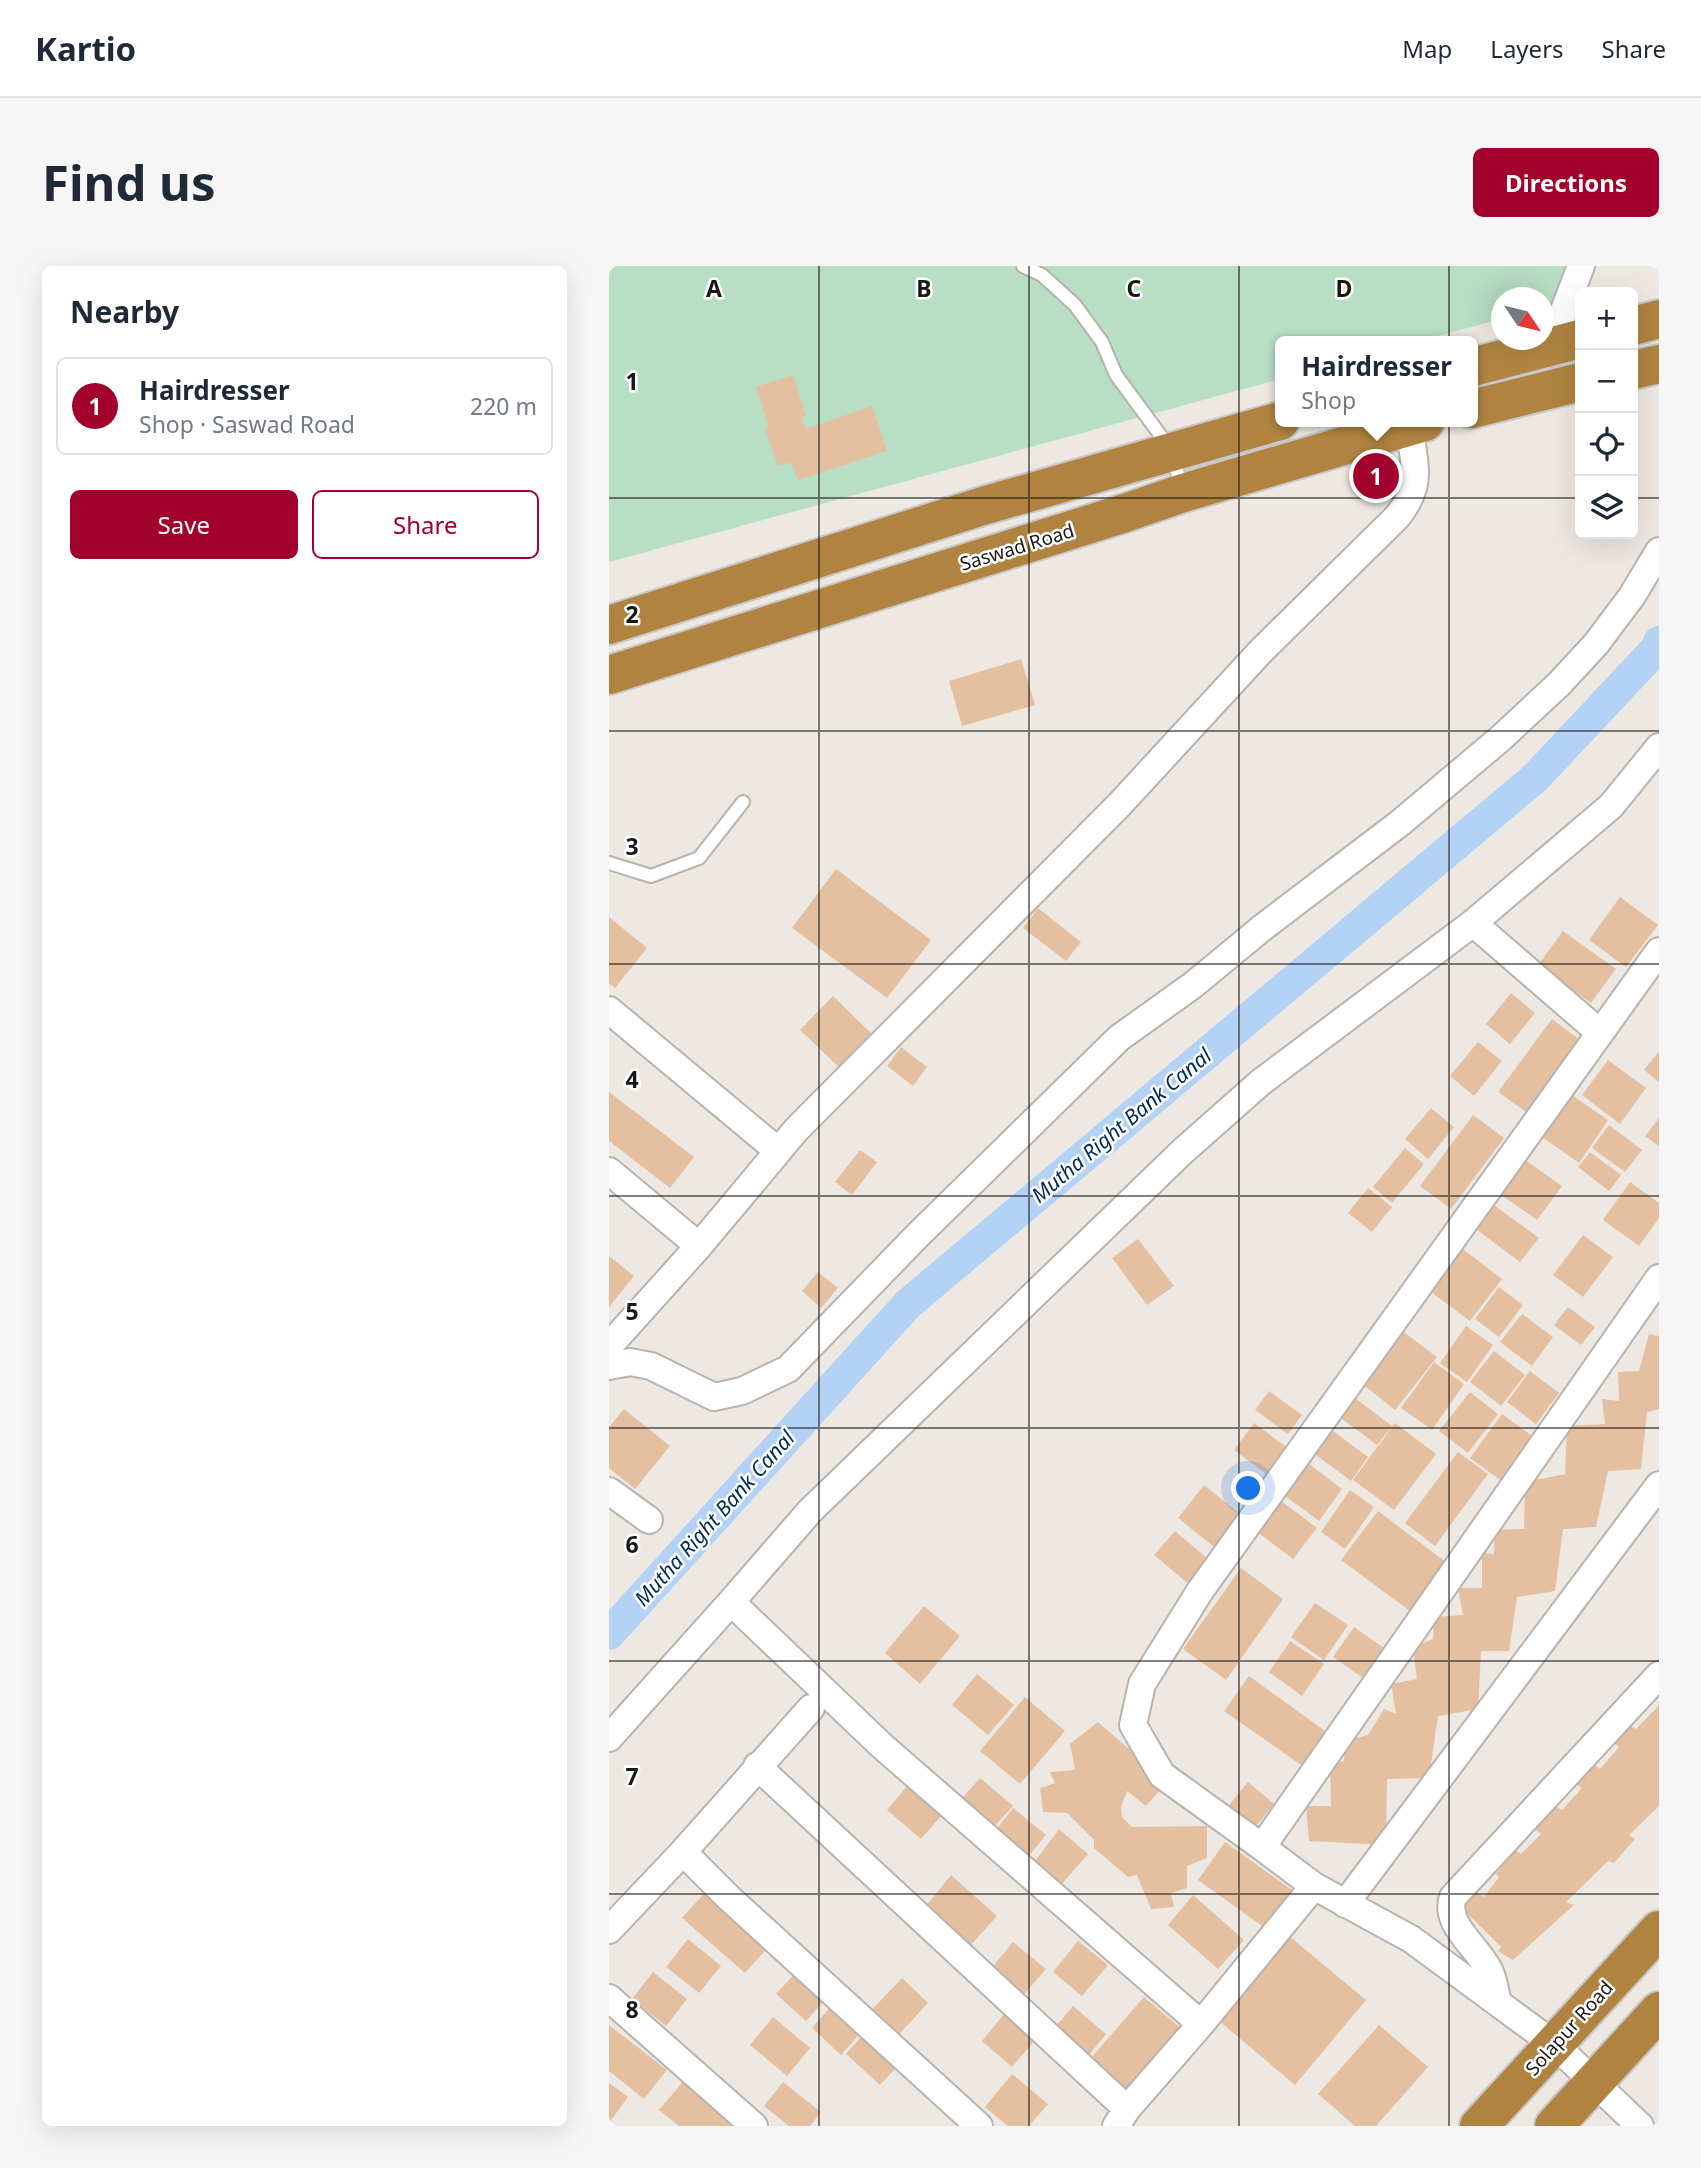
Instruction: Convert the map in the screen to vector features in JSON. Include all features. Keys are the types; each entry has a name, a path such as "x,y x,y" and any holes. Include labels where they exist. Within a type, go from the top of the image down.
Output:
{"highway":[{"path":"1638,325 1659,319"},
{"path":"1478,365 1565,343"},
{"path":"1638,369 1659,364"},
{"path":"1478,408 1575,383"},
{"path":"609,625 986,505 1275,422"},
{"name":"Saswad Road","path":"609,675 1183,493 1407,427"},
{"name":"Solapur Road","path":"1479,2126 1659,1930"},
{"path":"1554,2126 1659,2011"}],"street":[{"path":"1565,343 1581,266"},
{"path":"609,1346 699,1246 777,1150 1120,804 1261,652 1397,517 1410,501 1416,480 1417,427"},
{"path":"609,1366 631,1362 651,1366 714,1397 742,1391 788,1369 918,1235 1119,1038 1193,985 1262,928 1400,824 1501,738 1549,693 1596,644 1632,596 1659,551"},
{"path":"609,1738 810,1511 1183,1151 1261,1082 1473,923 1611,806 1659,747"},
{"path":"1473,923 1599,1032"},
{"path":"1640,2126 1555,2045 1411,1939 1314,1886 1162,1774 1133,1725 1142,1684 1200,1591 1659,950"},
{"path":"609,1010 777,1150"},
{"path":"609,1171 699,1246"},
{"path":"1262,1847 1659,1278"},
{"path":"1345,1904 1659,1485"},
{"path":"609,1490 649,1520"},
{"path":"731,1602 881,1745 1201,2024"},
{"path":"1497,2003 1490,1970 1451,1913 1453,1896 1659,1675"},
{"path":"609,1930 683,1852 811,1708"},
{"path":"757,1766 1121,2117 1314,1886"},
{"path":"683,1852 729,1898 979,2126"},
{"path":"609,1998 754,2126"}],"lane":[{"path":"1023,266 1042,271 1075,305 1103,342 1116,375 1172,451 1183,493"},
{"path":"609,863 651,876 699,858 743,802"}],"green space":[{"path":"609,266 1568,266 1554,300 1554,287 1491,287 1491,322 1438,336 1275,336 1275,380 609,562"}],"building":[{"path":"793,375 806,416 802,418 806,429 872,406 887,451 798,480 791,462 778,466 765,429 769,428 756,387"},
{"path":"1021,659 1035,705 962,726 949,681"},
{"path":"836,869 931,940 887,998 792,928"},
{"path":"1620,897 1658,925 1626,967 1589,940"},
{"path":"1038,908 1081,942 1066,961 1023,928"},
{"path":"609,917 647,948 615,988 609,983"},
{"path":"1563,931 1616,969 1591,1003 1538,965"},
{"path":"1511,993 1535,1013 1510,1044 1486,1024"},
{"path":"833,996 878,1040 845,1073 800,1030"},
{"path":"1552,1019 1580,1040 1526,1112 1498,1092"},
{"path":"1478,1042 1502,1061 1474,1096 1450,1076"},
{"path":"901,1047 927,1067 913,1086 887,1066"},
{"path":"1659,1051 1659,1082 1644,1070"},
{"path":"1608,1060 1646,1088 1620,1124 1582,1095"},
{"path":"1566,1091 1608,1120 1579,1163 1536,1133"},
{"path":"609,1092 694,1157 670,1188 609,1141"},
{"path":"1431,1108 1454,1127 1428,1159 1405,1139"},
{"path":"1473,1115 1504,1138 1451,1209 1420,1186"},
{"path":"1659,1118 1659,1146 1645,1136"},
{"path":"1609,1125 1642,1150 1625,1172 1592,1148"},
{"path":"1405,1148 1424,1164 1392,1203 1373,1187"},
{"path":"860,1150 877,1162 852,1195 835,1182"},
{"path":"1590,1152 1621,1175 1609,1191 1578,1167"},
{"path":"1517,1154 1562,1186 1537,1220 1493,1189"},
{"path":"1630,1182 1659,1203 1659,1218 1639,1246 1603,1220"},
{"path":"1368,1188 1392,1207 1372,1232 1348,1213"},
{"path":"1487,1200 1539,1238 1520,1262 1469,1224"},
{"path":"1583,1235 1613,1257 1583,1297 1553,1275"},
{"path":"1138,1239 1174,1286 1147,1305 1112,1258"},
{"path":"1456,1244 1502,1279 1470,1321 1424,1287"},
{"path":"609,1256 634,1276 609,1307"},
{"path":"818,1272 838,1288 821,1308 802,1291"},
{"path":"1499,1287 1523,1305 1499,1337 1475,1319"},
{"path":"1568,1307 1595,1327 1581,1345 1554,1325"},
{"path":"1522,1314 1553,1337 1532,1366 1500,1342"},
{"path":"1466,1326 1493,1345 1467,1382 1440,1363"},
{"path":"1397,1327 1437,1357 1395,1410 1356,1379"},
{"path":"1649,1334 1659,1336 1659,1409 1647,1412 1641,1469 1608,1471 1596,1527 1563,1529 1555,1591 1517,1597 1509,1651 1481,1651 1478,1709 1438,1716 1429,1778 1387,1779 1386,1845 1309,1841 1306,1806 1331,1806 1330,1765 1344,1761 1345,1741 1368,1735 1384,1709 1396,1714 1391,1684 1417,1679 1413,1647 1433,1639 1434,1617 1463,1615 1458,1588 1482,1588 1482,1553 1494,1554 1495,1530 1524,1529 1525,1482 1565,1474 1567,1426 1605,1424 1602,1399 1619,1401 1618,1372 1639,1371"},
{"path":"1494,1351 1525,1375 1501,1406 1470,1382"},
{"path":"1434,1362 1464,1384 1432,1430 1401,1408"},
{"path":"1530,1371 1559,1393 1536,1424 1507,1402"},
{"path":"1269,1391 1302,1415 1288,1434 1255,1410"},
{"path":"1347,1392 1392,1426 1377,1445 1333,1412"},
{"path":"1470,1392 1498,1414 1468,1453 1439,1431"},
{"path":"624,1409 670,1446 635,1489 609,1468 609,1427"},
{"path":"1502,1414 1535,1438 1503,1482 1470,1458"},
{"path":"1254,1423 1289,1449 1269,1476 1234,1450"},
{"path":"1395,1423 1436,1454 1394,1510 1353,1480"},
{"path":"1325,1425 1368,1457 1351,1481 1308,1449"},
{"path":"1458,1452 1488,1474 1435,1546 1405,1523"},
{"path":"1301,1458 1342,1489 1319,1521 1277,1490"},
{"path":"1204,1485 1241,1515 1214,1547 1178,1518"},
{"path":"1350,1490 1374,1507 1345,1549 1321,1532"},
{"path":"1276,1497 1317,1528 1293,1559 1252,1528"},
{"path":"1378,1511 1446,1562 1410,1611 1341,1560"},
{"path":"1175,1531 1213,1563 1192,1587 1154,1555"},
{"path":"1241,1568 1283,1599 1226,1680 1183,1649"},
{"path":"1315,1603 1348,1625 1324,1660 1291,1637"},
{"path":"924,1606 960,1636 920,1684 885,1653"},
{"path":"1354,1627 1384,1648 1363,1678 1333,1657"},
{"path":"1290,1641 1324,1664 1302,1696 1269,1672"},
{"path":"977,1674 1014,1705 988,1735 952,1705"},
{"path":"1249,1676 1328,1733 1304,1767 1224,1711"},
{"path":"1025,1697 1065,1731 1020,1784 980,1751"},
{"path":"1659,1705 1659,1806 1629,1835 1635,1839 1614,1863 1608,1861 1566,1902 1574,1905 1513,1960 1498,1951 1501,1947 1462,1908 1475,1892 1484,1897 1499,1877 1496,1874 1515,1850 1521,1854 1541,1834 1534,1828 1556,1806 1562,1810 1582,1788 1576,1784 1593,1764 1600,1769 1619,1747 1612,1741 1629,1725 1636,1729"},
{"path":"1098,1722 1167,1782 1146,1806 1127,1791 1121,1807 1122,1817 1132,1827 1207,1826 1207,1858 1187,1866 1187,1888 1171,1893 1174,1907 1151,1909 1137,1875 1128,1877 1094,1848 1094,1840 1067,1813 1043,1812 1040,1788 1055,1783 1050,1772 1075,1770 1070,1744"},
{"path":"980,1778 1013,1806 990,1831 958,1803"},
{"path":"913,1779 948,1808 921,1839 887,1810"},
{"path":"1248,1782 1274,1804 1255,1827 1229,1805"},
{"path":"1013,1808 1046,1835 1024,1862 992,1835"},
{"path":"1059,1829 1088,1854 1060,1886 1036,1860"},
{"path":"1225,1842 1296,1893 1269,1931 1198,1880"},
{"path":"951,1875 997,1916 971,1945 926,1906"},
{"path":"708,1889 771,1944 745,1973 682,1918"},
{"path":"1193,1895 1244,1940 1218,1969 1168,1925"},
{"path":"1289,1936 1366,2000 1295,2085 1218,2020"},
{"path":"688,1939 721,1966 699,1993 666,1967"},
{"path":"1078,1941 1108,1965 1082,1996 1053,1972"},
{"path":"1013,1942 1046,1969 1021,1998 989,1971"},
{"path":"800,1968 830,1994 806,2021 776,1994"},
{"path":"653,1972 687,1999 666,2026 632,1999"},
{"path":"902,1978 928,2003 892,2042 865,2017"},
{"path":"1144,1997 1184,2031 1130,2092 1091,2058"},
{"path":"835,2002 865,2028 841,2055 812,2028"},
{"path":"1073,2006 1106,2034 1084,2061 1052,2031"},
{"path":"1009,2008 1040,2034 1012,2067 982,2041"},
{"path":"773,2017 810,2048 787,2076 750,2045"},
{"path":"609,2025 667,2070 644,2099 609,2071"},
{"path":"1379,2025 1428,2067 1376,2126 1355,2126 1318,2094"},
{"path":"867,2030 902,2061 880,2085 846,2054"},
{"path":"1012,2074 1048,2104 1029,2126 1008,2126 985,2107"},
{"path":"686,2078 744,2126 679,2126 659,2110"},
{"path":"783,2082 821,2112 810,2126 789,2126 764,2106"},
{"path":"609,2083 628,2097 609,2123"}],"waterway":[{"name":"Mutha Right Bank Canal","path":"609,1634 908,1304 1535,778 1656,649 1659,642"}],"place":[{"name":"Hairdresser","path":"1376,476"}]}
